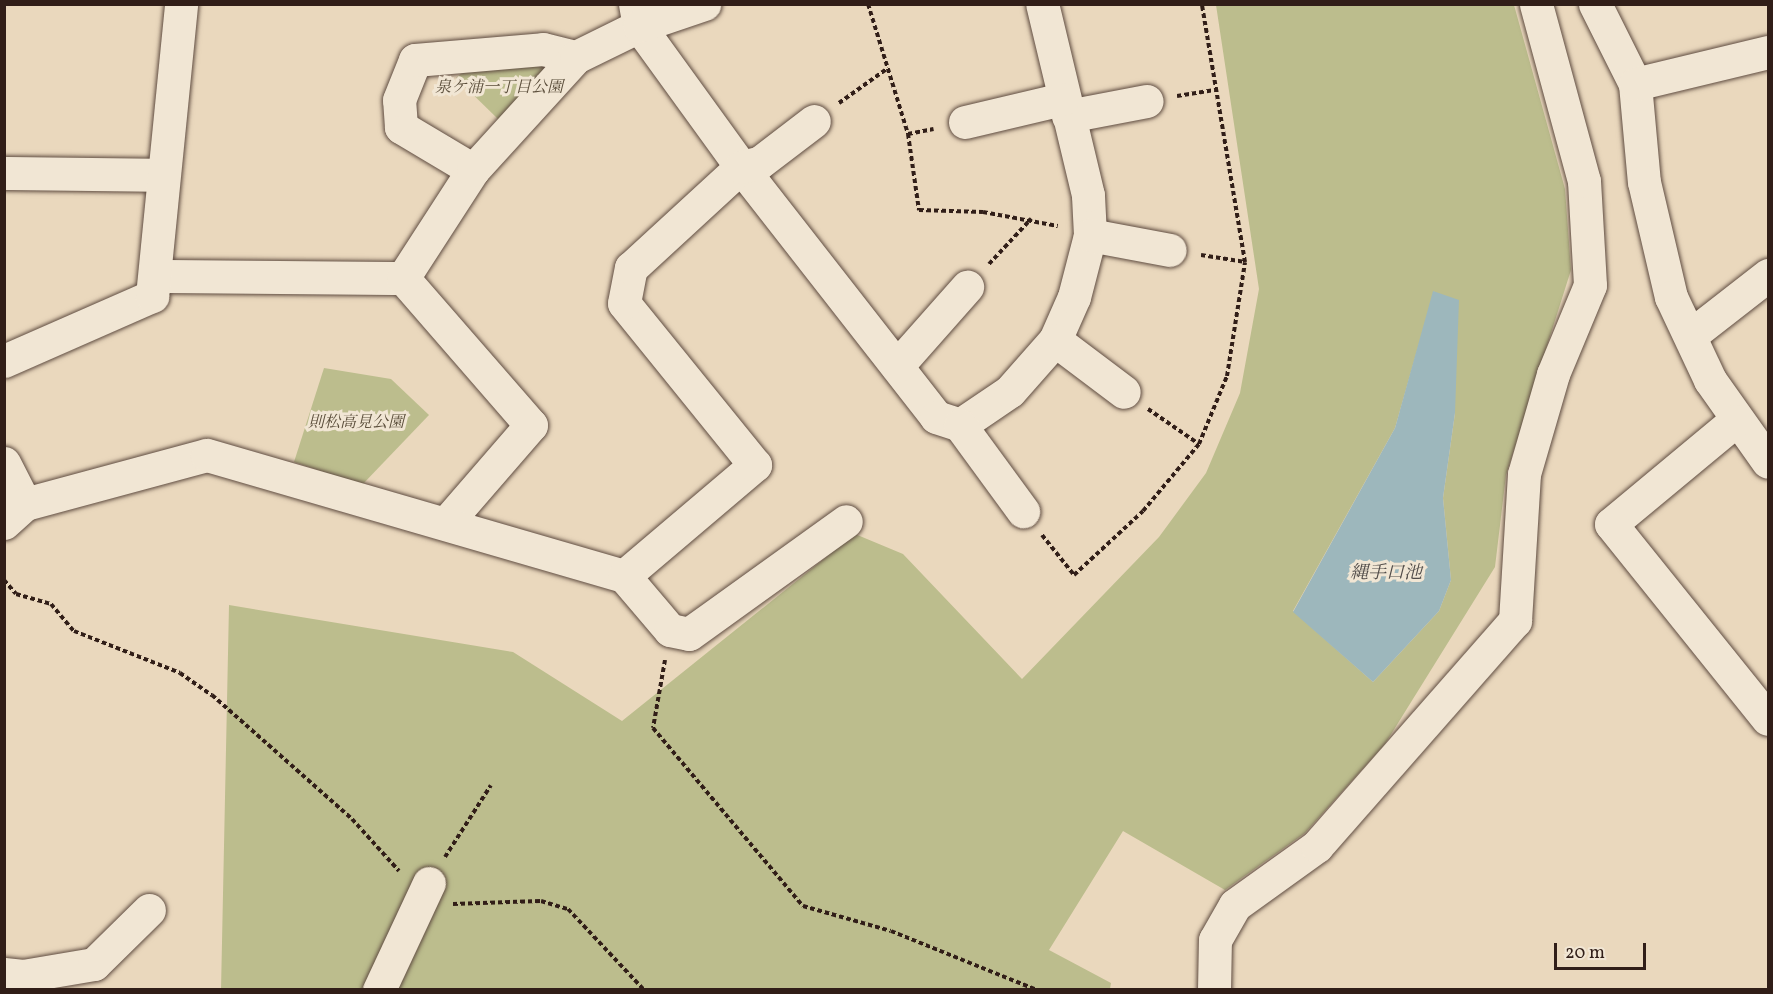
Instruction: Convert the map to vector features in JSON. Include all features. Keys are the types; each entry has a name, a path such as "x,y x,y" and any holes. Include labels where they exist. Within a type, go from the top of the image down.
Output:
{"street":[{"path":"4,361 152,296 156,276 159,175 181,4"},
{"path":"403,278 474,170 576,57 637,15 704,4"},
{"path":"960,425 1010,391 1055,340 1074,297 1090,235 1088,195 1065,108 1042,4"},
{"path":"1214,990 1215,940 1235,905 1317,846 1515,621 1524,474 1553,374 1590,285 1584,181 1536,4"},
{"path":"1595,4 1635,84 1644,182 1671,297 1735,421 1768,462"},
{"path":"637,15 741,167 936,417 960,425 1023,511"},
{"path":"474,170 401,127 399,100 415,60 543,49 576,57"},
{"path":"1635,84 1768,52"},
{"path":"965,122 1065,108 1147,101"},
{"path":"624,576 754,465 624,303 631,268 741,167 759,163 814,121"},
{"path":"4,173 159,175"},
{"path":"1090,235 1170,250"},
{"path":"1691,335 1768,275"},
{"path":"156,276 403,278 531,425 447,522"},
{"path":"897,366 967,287"},
{"path":"1055,340 1124,392"},
{"path":"1735,421 1611,524 1768,719"},
{"path":"4,463 15,513 207,455 447,522 624,576 670,630 689,634 846,521"},
{"path":"379,990 424,894"},
{"path":"4,974 23,976 94,964 148,910"}],"path":[{"path":"868,4 908,134 919,210 1031,218 1090,235"},
{"path":"1023,511 1074,575 1143,511 1199,444 1227,376 1245,262 1202,4"},
{"path":"869,81 888,68"},
{"path":"1147,101 1215,90"},
{"path":"967,287 1031,218"},
{"path":"1170,250 1245,262"},
{"path":"1124,392 1199,444"},
{"path":"4,580 16,594 51,604 74,631 180,673 229,709 352,819 424,894 541,901 568,909 644,990"},
{"path":"670,630 653,728 803,906 891,931 1037,990"},
{"path":"424,894 491,785"}],"green space":[{"path":"1216,5 1514,5 1565,189 1571,270 1506,475 1495,567 1385,744 1305,833 1225,890 1123,831 1049,950 1111,983 1110,989 221,990 229,605 513,652 622,721 855,534 903,554 1022,679 1159,537 1206,473 1240,393 1259,289","holes":["1434,291 1455,413 1443,498 1451,580 1439,611 1373,682 1293,611 1395,428"]},
{"name":"泉ケ浦一丁目公園","path":"542,60 546,75 499,120 456,78 466,69"},
{"name":"則松高見公園","path":"324,368 391,379 429,415 362,485 294,462"}],"water":[{"name":"縄手口池","path":"1433,291 1459,300 1455,413 1443,498 1451,580 1439,611 1373,682 1293,612 1395,428"}]}
